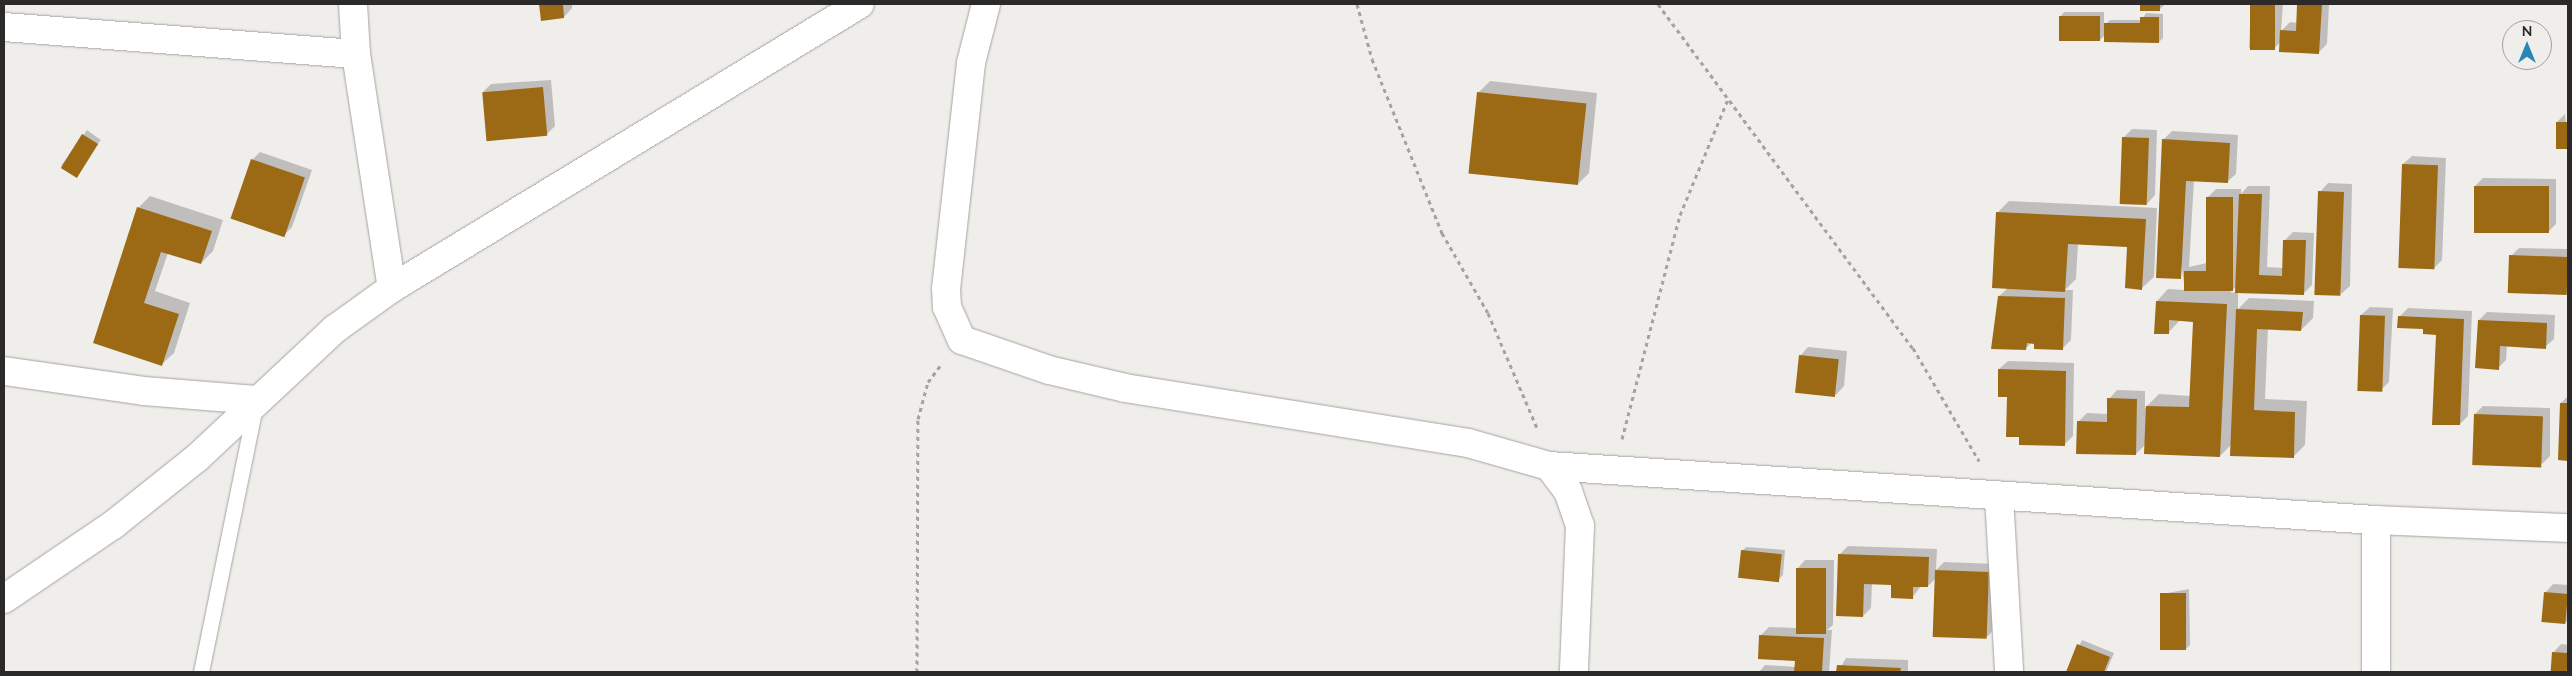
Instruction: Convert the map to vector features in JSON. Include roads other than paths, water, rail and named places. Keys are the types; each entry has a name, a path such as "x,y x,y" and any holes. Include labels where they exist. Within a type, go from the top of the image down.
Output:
{"street":[{"path":"353,4 356,54 392,288"},
{"path":"4,599 113,525 197,458 256,400 335,329 392,288 860,4"},
{"path":"986,4 971,63 946,288 947,306 962,340 1049,370 1117,386 1449,439 1549,466 1615,468 1999,496 2376,520 2568,528"},
{"path":"4,27 356,54"},
{"path":"4,371 144,391 256,400"},
{"path":"1549,466 1568,491 1580,526 1574,672"},
{"path":"1999,496 2010,672"},
{"path":"2376,520 2376,672"}],"lane":[{"path":"201,672 256,400"}]}
